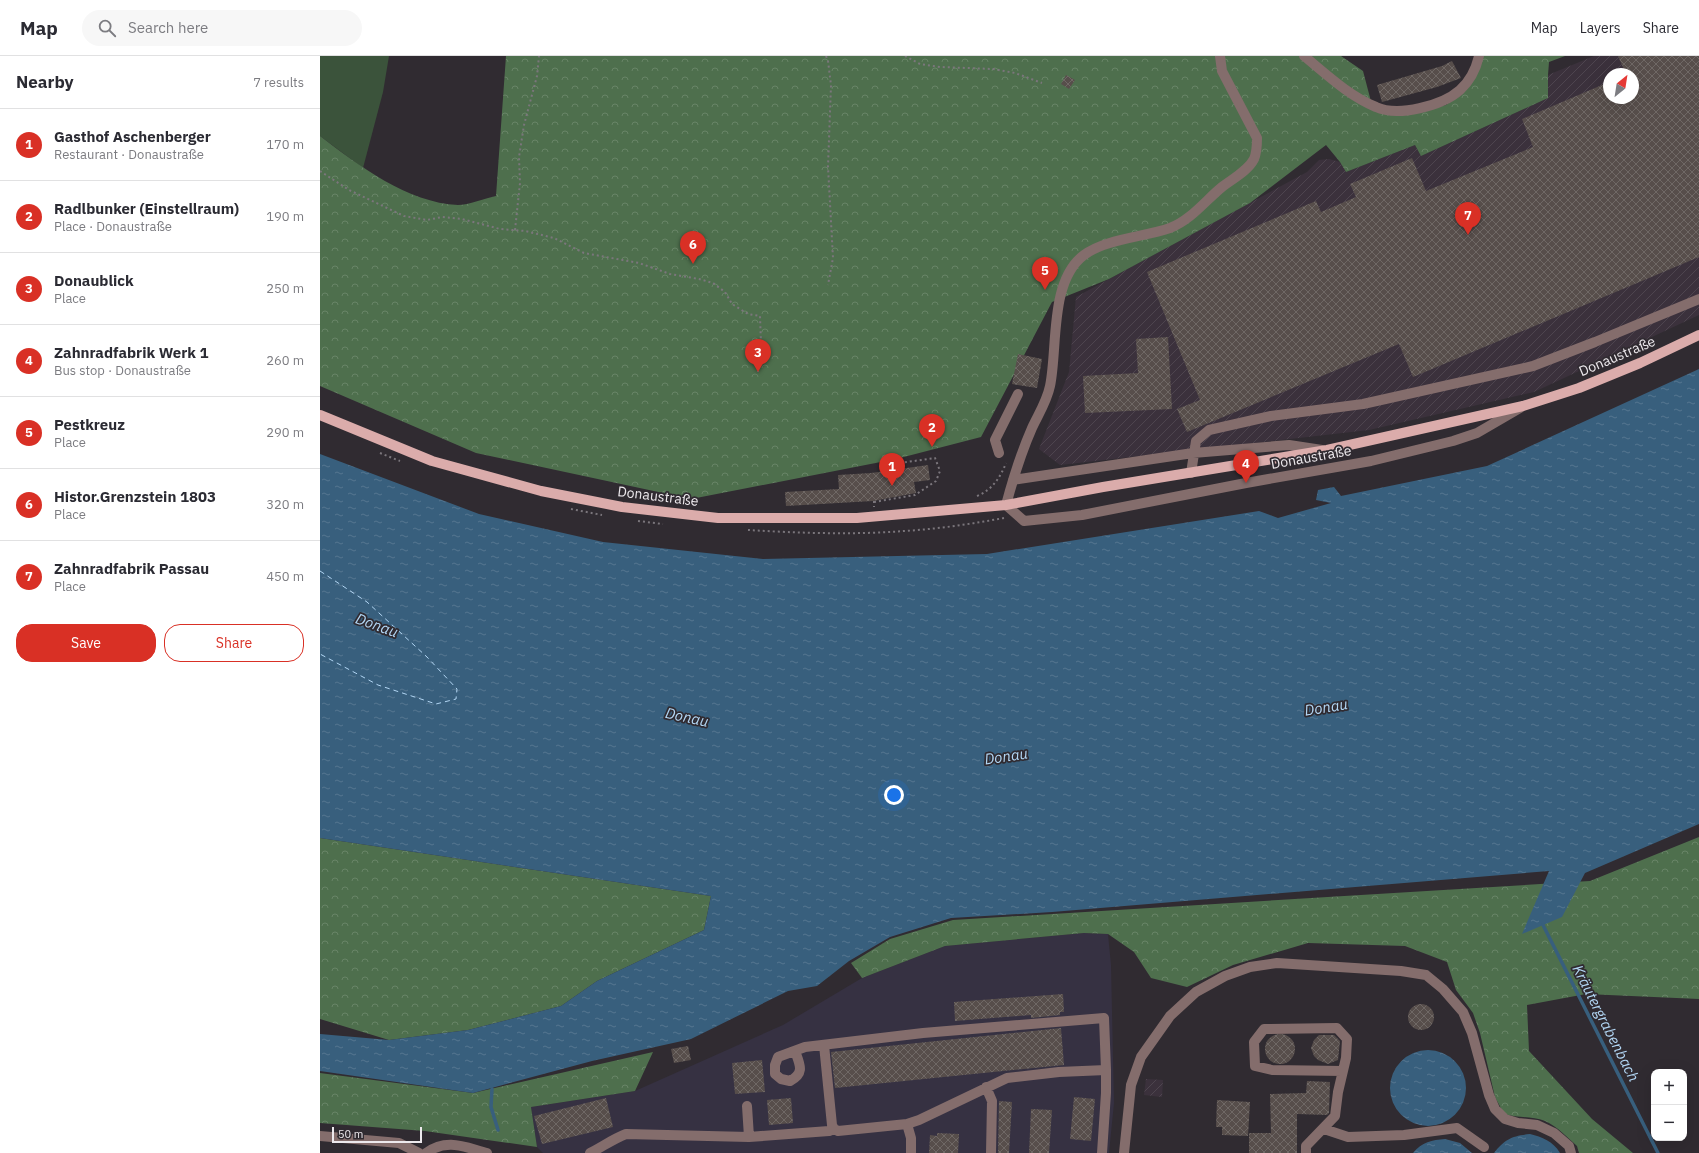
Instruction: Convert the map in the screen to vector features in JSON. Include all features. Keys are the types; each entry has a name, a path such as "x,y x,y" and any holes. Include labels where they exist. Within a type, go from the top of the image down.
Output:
{"main road":[{"name":"Donaustraße","path":"320,414 432,461 541,491 622,507 718,518 857,518 1006,505 1327,450 1522,406 1579,388 1640,363 1699,335"}],"street":[{"path":"1006,505 1018,461 1050,388 1060,300 1065,281 1074,266 1084,255 1098,247 1172,227 1186,219 1254,160 1258,138 1222,71 1220,56"},
{"path":"1304,56 1354,95 1377,108 1393,111 1408,110 1431,105 1447,99 1460,90 1469,79 1479,56"},
{"path":"1191,473 1196,441 1208,430 1271,416 1363,404 1534,366 1699,299"},
{"path":"999,453 995,440 1018,394"},
{"name":"Donaustraße","path":"1006,505 1024,521 1082,516 1246,483 1372,461 1453,441 1477,433 1522,406"},
{"path":"1012,480 1193,454 1289,445 1327,450"},
{"path":"1124,1153 1130,1092 1141,1057 1170,1016 1196,992 1225,976 1250,968 1277,963 1401,971 1426,975 1443,989 1463,1012 1472,1033 1489,1095 1495,1109 1505,1119 1518,1123 1537,1125 1554,1133 1569,1146 1571,1153"},
{"path":"795,1051 805,1047 923,1033 1104,1018 1106,1092 1102,1153"},
{"path":"1306,1153 1306,1146 1324,1130 1335,1116 1338,1092 1343,1071 1346,1058 1347,1039 1337,1028 1264,1029 1254,1042 1255,1066 1272,1070 1343,1071"},
{"path":"824,1045 832,1125 834,1129"},
{"path":"590,1153 615,1138 626,1134 749,1136 829,1131 834,1129 838,1131 907,1124 920,1120 1007,1078 1059,1072 1106,1070"},
{"path":"986,1087 992,1101 991,1153"},
{"path":"747,1106 749,1136"},
{"path":"907,1124 911,1138 911,1153"},
{"path":"1324,1130 1348,1137 1404,1135 1457,1128 1484,1147"},
{"path":"320,1136 399,1143 419,1153"},
{"path":"426,1153 433,1148 445,1144 458,1145 487,1153"}],"path":[{"path":"515,230 520,183 519,157 524,126 537,76 539,56"},
{"path":"826,56 828,61 830,85 828,167 833,258 828,285"},
{"path":"905,56 920,64 940,67 993,69 1015,73 1042,84"},
{"path":"320,171 349,190 404,216 427,220 442,217 462,219 500,229 525,231 554,238 584,253 639,263 670,274 713,283 725,292 732,304 748,314 760,316 761,343 758,372"},
{"path":"868,509 875,508 874,502 915,495 936,481 940,471 935,458 879,466"},
{"path":"974,497 988,490 994,485 1007,461"}],"shaded area":[{"path":"1594,56 1699,56 1699,315 1534,392 1369,430 1060,465 1039,449 1069,372 1076,297 1307,172 1319,160 1329,159 1340,162 1346,172 1415,145 1421,156 1548,98 1548,75"},
{"path":"1084,933 1108,934 1111,965 1114,1103 1109,1153 543,1153 537,1147 531,1107 635,1091 783,1025 862,978 945,946"},
{"path":"1146,1079 1163,1080 1162,1097 1144,1095"}],"green space":[{"path":"320,56 389,56 383,92 363,168 320,136"},
{"path":"506,56 1341,56 1363,71 1373,109 1410,113 1446,105 1464,92 1482,56 1565,56 1549,62 1548,98 1421,156 1415,145 1346,172 1326,145 1250,203 1109,279 1052,302 981,437 896,459 691,499 476,453 320,386 320,136 384,181 421,197 439,203 458,205 496,196"},
{"path":"1699,837 1699,999 1586,994 1527,1005 1529,1051 1592,1119 1633,1153 1579,1153 1577,1146 1562,1132 1549,1123 1535,1118 1504,1114 1495,1097 1480,1033 1473,1013 1456,990 1447,962 1405,946 1308,943 1233,965 1187,987 1151,978 1134,952 1108,934 1084,933 945,946 862,978 851,963 890,939 953,920 1590,881"},
{"path":"320,838 711,896 704,930 597,981 561,1006 468,1030 389,1040 320,1019"},
{"path":"653,1052 635,1091 531,1107 537,1147 425,1131 320,1123 320,1073 473,1093"}],"water":[{"name":"Donau","path":"1699,369 1699,824 1585,873 1562,917 1522,934 1549,871 1052,912 951,918 890,937 849,961 817,986 788,991 691,1039 592,1061 473,1093 320,1071 320,1034 389,1040 468,1030 561,1006 597,981 704,930 711,896 320,838 320,454 479,514 603,542 763,559 987,554 1259,511 1278,518 1331,503 1316,500 1318,490 1334,487 1341,496 1487,466"},
{"path":"1428,1050 1443,1053 1455,1061 1463,1073 1466,1088 1463,1103 1455,1115 1443,1123 1428,1126 1413,1123 1401,1115 1393,1103 1390,1088 1393,1073 1401,1061 1413,1053"},
{"path":"1530,1134 1547,1140 1554,1145 1560,1153 1494,1153 1505,1141 1518,1136"},
{"path":"1445,1139 1460,1143 1472,1153 1413,1153 1420,1146 1428,1142"}],"building":[{"path":"1618,56 1699,56 1699,257 1413,377 1399,344 1187,432 1177,409 1200,400 1147,272 1316,201 1321,212 1356,197 1350,184 1412,158 1426,191 1533,147 1522,119 1603,85 1603,104 1639,104 1639,68 1623,68"},
{"path":"1452,61 1461,78 1437,87 1382,102 1377,85 1442,66"},
{"path":"1066,75 1075,80 1069,89 1061,84"},
{"path":"1168,337 1172,409 1085,413 1083,376 1138,373 1136,339"},
{"path":"1018,354 1042,359 1037,388 1012,384"},
{"path":"928,465 930,480 914,482 916,493 873,501 786,506 785,492 839,489 838,475 871,473"},
{"path":"1063,994 1064,1012 1060,1012 1060,1015 1031,1018 1031,1015 955,1021 954,1002"},
{"path":"1421,1004 1430,1008 1434,1017 1430,1026 1421,1030 1412,1026 1408,1017 1412,1008"},
{"path":"1061,1028 1064,1065 835,1088 831,1052"},
{"path":"1280,1034 1291,1038 1295,1049 1291,1060 1280,1064 1269,1060 1265,1049 1269,1038"},
{"path":"1319,1035 1334,1035 1340,1041 1338,1060 1328,1064 1318,1060 1314,1056 1311,1048 1314,1040"},
{"path":"688,1046 691,1060 674,1063 671,1049"},
{"path":"762,1060 765,1092 735,1094 732,1063"},
{"path":"1307,1081 1330,1082 1329,1113 1327,1115 1297,1114 1297,1153 1249,1153 1249,1133 1271,1133 1270,1094 1306,1093"},
{"path":"1074,1097 1095,1099 1091,1141 1070,1139"},
{"path":"606,1098 613,1127 542,1144 534,1116"},
{"path":"791,1098 793,1123 769,1125 767,1100"},
{"path":"1217,1100 1250,1102 1248,1136 1222,1135 1222,1127 1216,1127"},
{"path":"999,1101 1012,1102 1009,1153 998,1153"},
{"path":"1031,1109 1052,1110 1049,1153 1029,1153"},
{"path":"937,1133 959,1134 958,1153 929,1153 930,1135 937,1136"}],"waterway":[{"name":"Kräutergrabenbach","path":"1543,925 1658,1153"},
{"path":"492,1089 491,1107 498,1130"}],"ferry route":[{"path":"320,571 367,602 427,657 457,689 456,699 436,704 378,685 320,654"}],"place":[{"name":"Zahnradfabrik Passau","path":"1468,235"},
{"name":"Histor.Grenzstein 1803","path":"693,264"},
{"name":"Pestkreuz","path":"1045,290"},
{"name":"Donaublick","path":"758,372"},
{"name":"Radlbunker (Einstellraum)","path":"932,447"},
{"name":"Zahnradfabrik Werk 1","path":"1246,483"},
{"name":"Gasthof Aschenberger","path":"892,486"}]}
